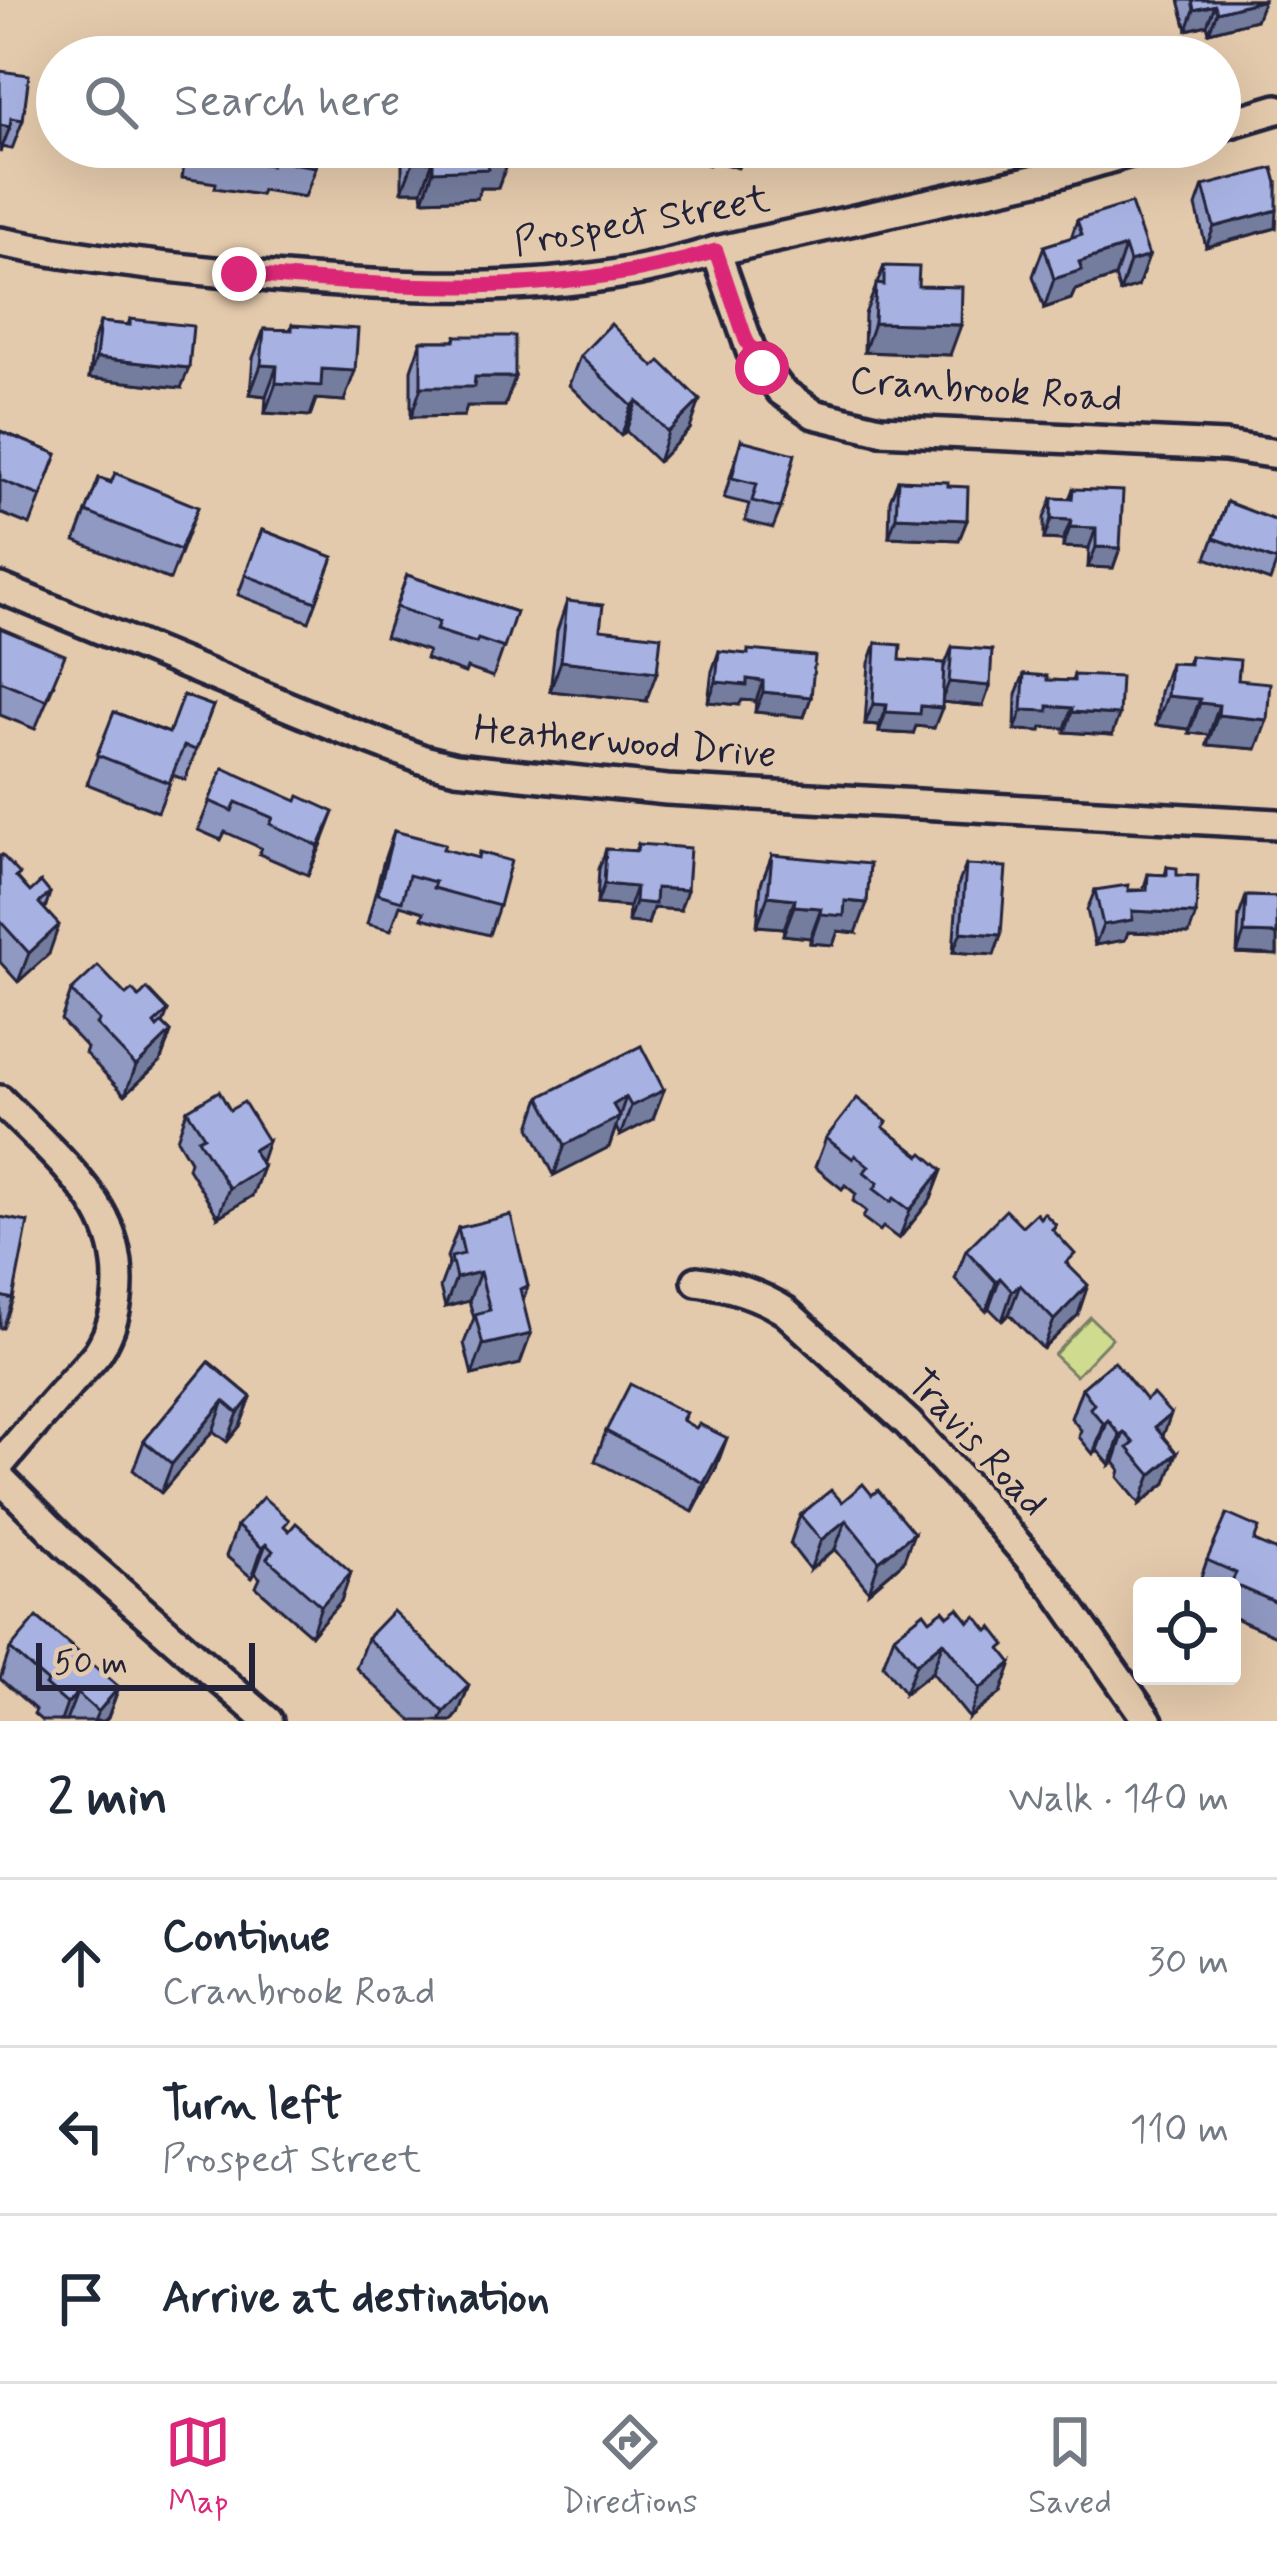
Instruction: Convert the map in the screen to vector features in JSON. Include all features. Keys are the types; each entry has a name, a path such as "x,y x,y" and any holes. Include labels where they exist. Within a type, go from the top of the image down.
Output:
{"street":[{"path":"1241,120 1277,109"},
{"name":"Prospect Street","path":"0,242 147,266 421,287 510,287 686,261 1076,168"},
{"name":"Cranbrook Road","path":"716,251 751,351 781,391 814,413 880,430 1225,446 1277,454"},
{"name":"Heatherwood Drive","path":"0,589 365,737 456,768 667,790 1277,824"},
{"path":"0,1100 98,1207 108,1227 118,1272 113,1316 97,1354 0,1464"},
{"name":"Travis Road","path":"697,1282 746,1291 784,1311 908,1423 1055,1588 1148,1721"},
{"path":"0,1478 68,1546 268,1721"}],"green space":[{"path":"1090,1317 1112,1338 1076,1376 1054,1355"}],"building":[{"path":"1192,0 1264,0 1217,12 1215,5 1194,10"},
{"path":"0,71 29,75 23,120 11,118 10,127 0,125"},
{"path":"433,168 488,169 433,171"},
{"path":"1273,168 1277,210 1214,227 1203,186"},
{"path":"1131,203 1149,256 1130,262 1125,247 1079,262 1082,270 1054,279 1044,246 1082,234 1077,220"},
{"path":"884,266 919,267 918,286 962,287 961,325 874,323 876,284 884,285"},
{"path":"130,319 193,326 189,368 96,358 100,322 130,325"},
{"path":"611,324 654,367 660,361 700,400 668,432 637,401 632,406 580,356"},
{"path":"292,325 358,329 355,371 322,369 321,386 276,383 277,366 261,365 264,329 292,330"},
{"path":"456,336 515,336 515,377 475,377 474,387 421,387 421,341 455,341"},
{"path":"0,431 57,454 41,496 0,480"},
{"path":"741,440 795,454 781,508 752,501 757,484 732,478"},
{"path":"115,473 198,507 180,550 86,512 99,478 111,483"},
{"path":"898,480 968,487 967,520 896,517"},
{"path":"1073,489 1123,491 1120,548 1096,547 1096,528 1070,527 1071,520 1051,519 1052,498 1072,499"},
{"path":"1227,502 1277,521 1277,561 1214,538"},
{"path":"262,530 333,557 316,602 245,575"},
{"path":"407,575 516,612 504,648 436,630 439,622 396,607"},
{"path":"567,601 603,605 600,629 661,636 657,672 561,661"},
{"path":"0,628 65,655 46,700 0,681"},
{"path":"876,643 901,645 900,660 944,663 942,708 921,706 920,714 886,712 887,705 873,704"},
{"path":"952,647 992,650 990,686 949,682"},
{"path":"748,650 815,656 811,697 763,692 763,681 747,679 747,685 716,682 719,651 748,654"},
{"path":"1190,656 1240,660 1238,680 1270,683 1267,720 1218,715 1219,705 1167,696 1170,663 1190,664"},
{"path":"1024,674 1074,681 1074,675 1121,677 1119,715 1048,706 1048,711 1022,710"},
{"path":"183,695 213,706 196,750 184,746 169,783 97,755 114,712 169,733"},
{"path":"223,768 334,812 319,846 236,802 232,811 209,801"},
{"path":"394,831 478,858 479,852 511,861 499,906 433,888 435,882 409,875 402,901 378,894"},
{"path":"638,844 690,848 687,890 656,888 655,904 635,902 636,887 604,884 606,849 637,851"},
{"path":"2,855 30,892 41,882 50,893 39,903 59,925 29,953 0,921"},
{"path":"772,855 870,864 867,903 845,901 844,916 820,914 821,908 794,906 795,899 768,896"},
{"path":"966,865 1006,867 1001,935 961,932"},
{"path":"1167,867 1177,868 1177,875 1198,876 1196,914 1132,911 1132,920 1103,925 1095,890 1128,885 1128,891 1147,890 1148,874 1167,875"},
{"path":"1246,896 1277,897 1277,934 1244,933"},
{"path":"98,966 126,995 132,990 139,997 147,989 168,1011 154,1024 157,1028 162,1023 171,1032 136,1066 71,991"},
{"path":"641,1046 664,1090 631,1106 626,1097 613,1105 620,1117 565,1145 540,1097"},
{"path":"219,1091 230,1110 244,1102 268,1141 253,1150 263,1167 229,1188 198,1139 204,1136 187,1110"},
{"path":"857,1098 887,1122 883,1127 942,1170 910,1210 874,1189 878,1183 864,1172 869,1166 826,1138"},
{"path":"1006,1210 1022,1226 1036,1213 1040,1218 1044,1213 1075,1254 1066,1263 1088,1285 1054,1320 1020,1285 1012,1291 1000,1278 996,1282 966,1250"},
{"path":"511,1215 528,1286 520,1289 531,1334 483,1345 475,1314 490,1310 480,1272 456,1278 451,1257 464,1254 458,1228"},
{"path":"0,1217 28,1222 13,1299 0,1296"},
{"path":"1114,1361 1146,1400 1153,1394 1171,1414 1155,1427 1177,1453 1151,1475 1128,1448 1134,1443 1108,1420 1104,1424 1090,1408 1094,1404 1082,1388"},
{"path":"209,1362 251,1397 238,1413 224,1401 172,1464 144,1441"},
{"path":"630,1384 686,1413 682,1420 696,1428 699,1424 727,1438 704,1483 606,1431"},
{"path":"863,1484 872,1495 878,1490 914,1533 879,1561 846,1520 821,1540 800,1515 831,1490 842,1502"},
{"path":"263,1497 289,1520 284,1526 289,1531 296,1523 351,1572 321,1606 267,1558 273,1551 266,1544 262,1548 237,1526"},
{"path":"1227,1514 1259,1528 1254,1541 1277,1551 1277,1603 1241,1587 1241,1577 1207,1560"},
{"path":"958,1608 969,1622 976,1616 988,1631 992,1627 1012,1663 980,1689 943,1642 916,1664 894,1636 924,1612 930,1620 943,1610 948,1616"},
{"path":"393,1611 469,1685 444,1712 367,1638"},
{"path":"37,1617 119,1687 98,1712 77,1693 67,1704 10,1649"}],"route":[{"path":"239,274 421,287 510,287 607,276 716,251 746,340 762,368"}]}
